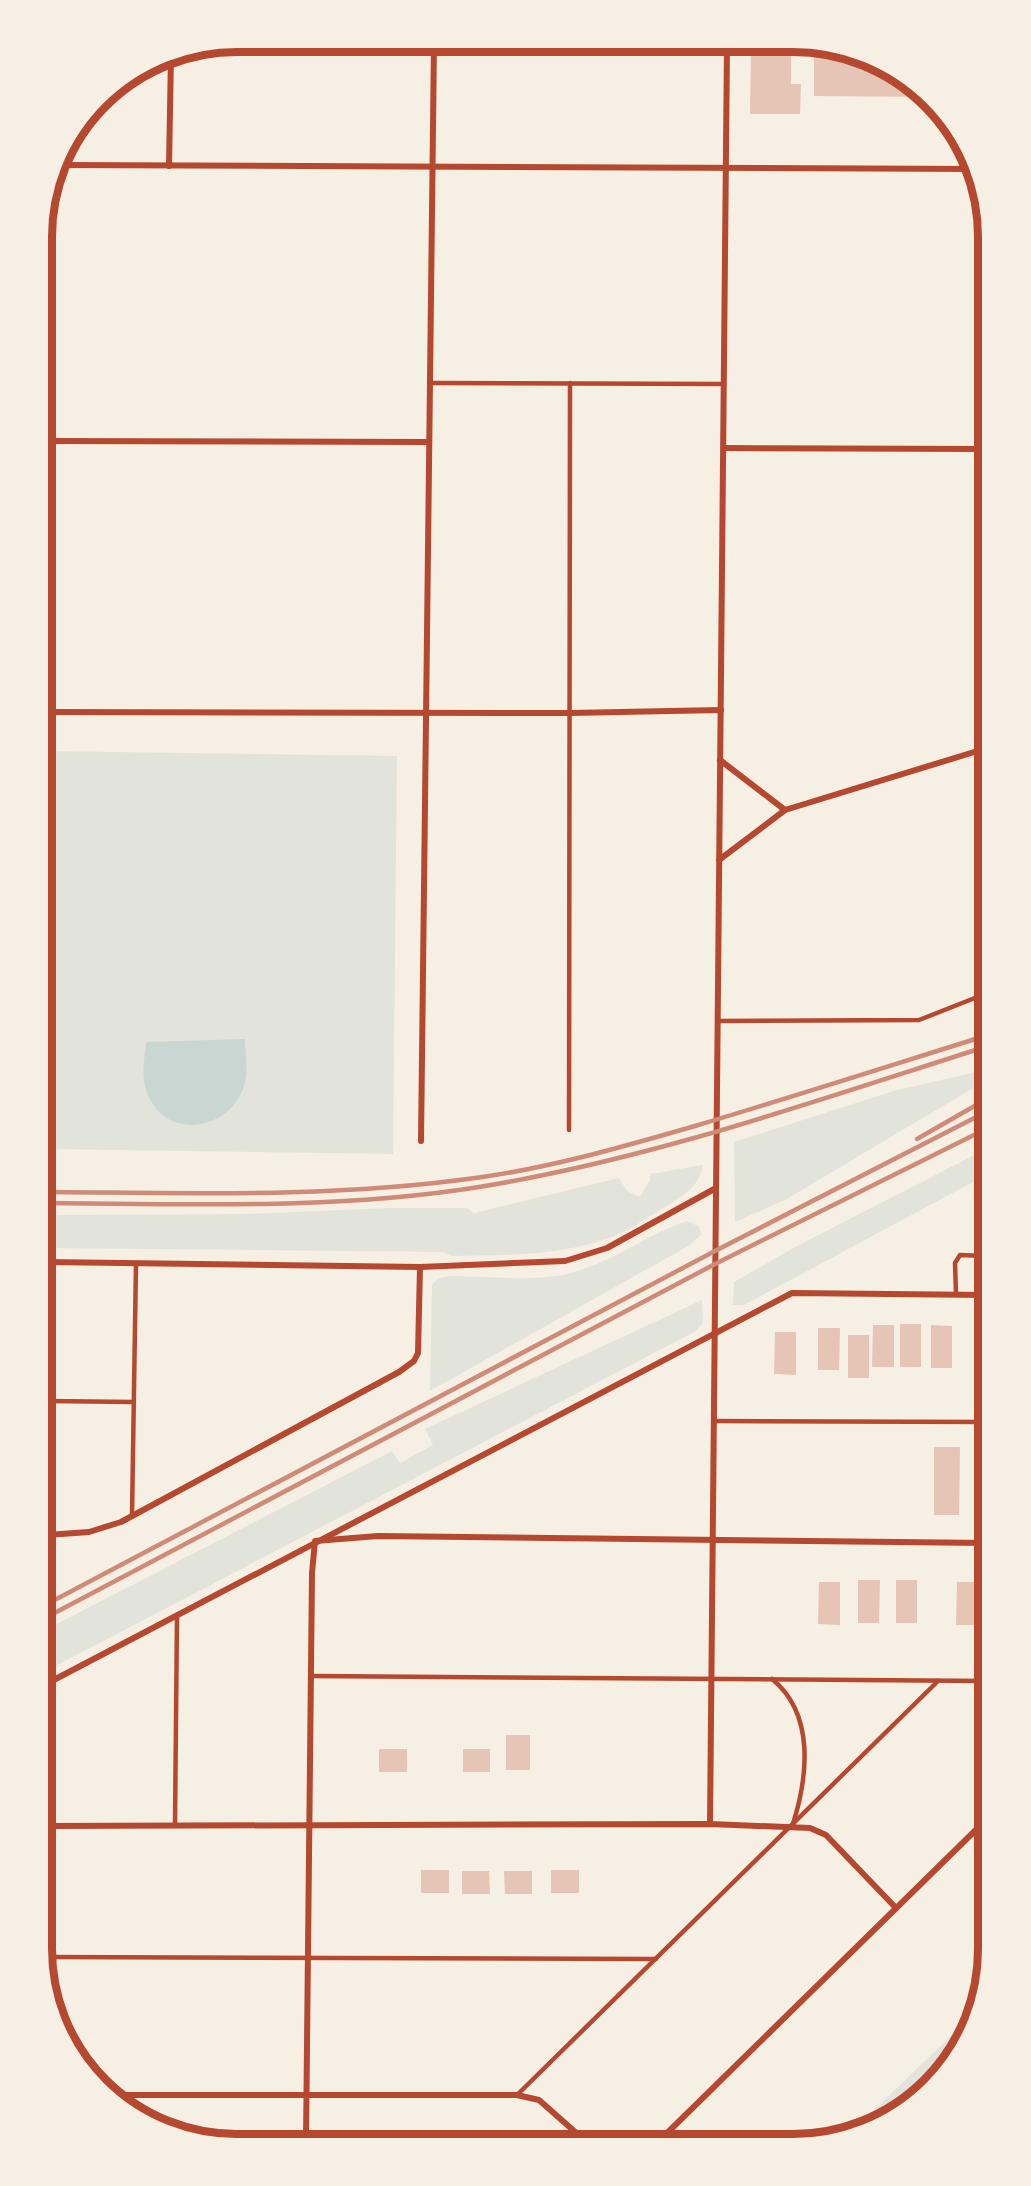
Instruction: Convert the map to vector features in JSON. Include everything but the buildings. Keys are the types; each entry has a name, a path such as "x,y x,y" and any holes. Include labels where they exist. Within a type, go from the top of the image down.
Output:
{"street":[{"path":"421,1141 434,53"},
{"path":"710,1824 728,53"},
{"path":"169,166 171,66"},
{"path":"68,165 965,169"},
{"path":"53,441 429,442"},
{"path":"723,448 978,449"},
{"path":"53,712 570,713 721,710"},
{"path":"719,860 786,810 978,751"},
{"path":"720,760 786,810"},
{"path":"53,1262 420,1267 565,1261 607,1248 716,1188"},
{"path":"53,1535 89,1532 132,1516 399,1372 414,1361 419,1345 420,1267"},
{"path":"53,1680 792,1293 978,1295"},
{"path":"315,1541 378,1536 978,1542"},
{"path":"306,2134 312,1573 315,1541"},
{"path":"53,1826 710,1824 792,1826 810,1828 826,1834 896,1908"},
{"path":"666,2134 978,1828"},
{"path":"125,2095 517,2095 539,2100 576,2134"}],"lane":[{"path":"430,383 724,384"},
{"path":"569,1130 570,383"},
{"path":"718,1021 919,1020 978,997"},
{"path":"956,1294 955,1263 960,1255 978,1256"},
{"path":"132,1516 136,1263"},
{"path":"53,1401 134,1402"},
{"path":"714,1421 978,1422"},
{"path":"176,1825 177,1615"},
{"path":"311,1676 978,1681"},
{"path":"772,1679 785,1690 793,1702 800,1719 804,1743 804,1777 792,1826"},
{"path":"517,2095 938,1681"},
{"path":"53,1957 656,1959"}],"shaded area":[{"path":"53,751 397,756 393,1154 53,1149"},
{"path":"245,1039 247,1069 244,1086 238,1100 228,1111 202,1124 187,1125 174,1122 161,1114 151,1101 145,1087 146,1042"},
{"path":"978,1072 978,1085 785,1200 735,1222 734,1142 897,1090"},
{"path":"978,1153 978,1179 744,1305 733,1305 734,1282 799,1245"},
{"path":"703,1165 698,1180 689,1190 633,1227 593,1243 553,1251 513,1255 452,1256 443,1252 53,1248 53,1215 245,1214 390,1208 467,1208 474,1213 619,1178 627,1191 640,1197 650,1180 650,1174"},
{"path":"687,1221 698,1226 702,1234 690,1245 430,1391 432,1285 437,1279 450,1276 531,1278 574,1272 590,1267 670,1227"},
{"path":"702,1300 703,1323 696,1331 53,1667 53,1626 392,1451 400,1463 433,1445 425,1429"},
{"path":"960,2027 954,2041 924,2079 886,2109 865,2118"}],"railway":[{"path":"53,1192 260,1193 368,1189 503,1174 586,1156 668,1134 978,1038"},
{"path":"53,1203 317,1202 371,1199 479,1187 608,1161 671,1144 797,1107 978,1049"},
{"path":"917,1139 978,1104"},
{"path":"53,1601 715,1251 978,1116"},
{"path":"53,1614 715,1264 978,1133"}]}
